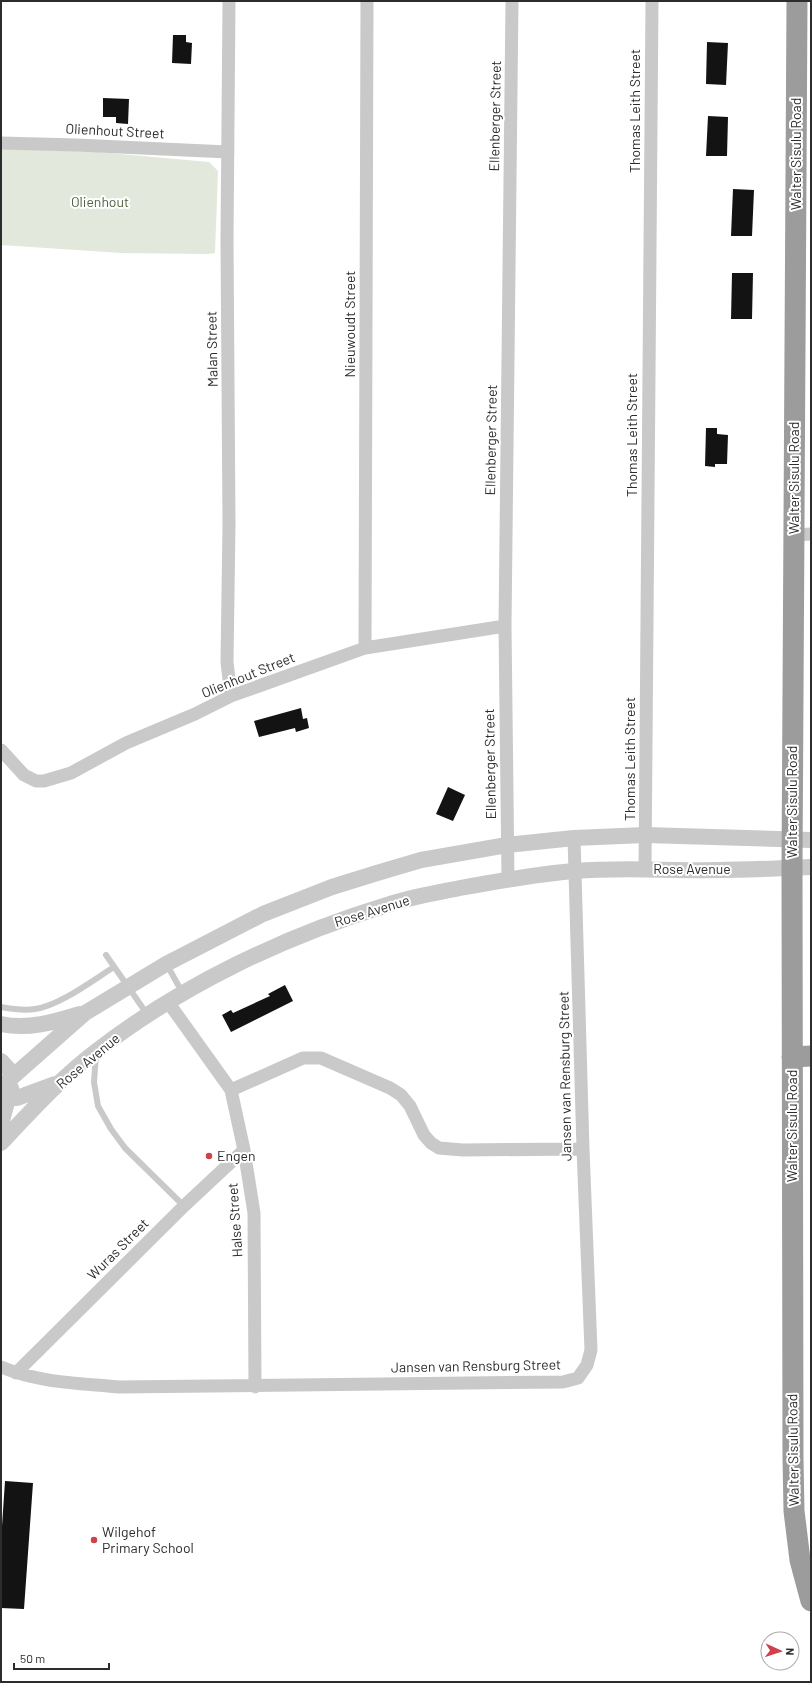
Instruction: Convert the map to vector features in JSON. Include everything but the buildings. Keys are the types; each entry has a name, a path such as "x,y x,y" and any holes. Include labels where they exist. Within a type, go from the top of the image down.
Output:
{"highway":[{"name":"Walter Sisulu Road","path":"797,1 804,26 801,1056 802,1511 800,1560 811,1601"}],"street":[{"name":"Malan Street","path":"229,1 227,662 231,696"},
{"name":"Nieuwoudt Street","path":"365,648 367,1"},
{"name":"Ellenberger Street","path":"508,879 505,626 512,1"},
{"name":"Thomas Leith Street","path":"645,869 652,1"},
{"name":"Olienhout Street","path":"1,144 77,144 228,152"},
{"name":"Olienhout Street","path":"1,750 24,775 36,780 44,781 70,773 126,743 195,714 231,696 365,648 505,626"},
{"path":"1,1124 4,1094 14,1075 85,1013 166,964 263,914 332,887 421,860 507,845 574,838 645,835 802,840"},
{"name":"Jansen van Rensburg Street","path":"1,1366 16,1373 52,1381 120,1387 255,1387 563,1382 578,1378 587,1365 591,1350 583,1149 574,838"},
{"name":"Rose Avenue","path":"1,1142 62,1081 97,1051 147,1014 183,993 256,955 345,919 389,904 508,879 576,871 645,869 717,870 802,867"},
{"name":"Halse Street","path":"168,1002 232,1090 244,1150 254,1213 255,1387"},
{"path":"1,1024 10,1026 36,1026 85,1013"},
{"path":"232,1090 303,1058 321,1058 390,1088 401,1095 410,1106 424,1135 431,1143 439,1148 463,1150 583,1149"},
{"path":"1,1061 14,1075"},
{"path":"4,1094 30,1094 62,1081"},
{"name":"Wuras Street","path":"16,1373 184,1206 244,1150"}],"lane":[{"path":"106,955 147,1014"},
{"path":"166,964 183,993"},
{"path":"1,1007 12,1009 36,1009 60,1001 114,967"},
{"path":"97,1051 94,1082 98,1106 111,1129 125,1148 184,1206"}],"green space":[{"name":"Olienhout","path":"1,148 98,152 209,162 218,171 215,253 121,253 1,245"}],"place":[{"name":"Engen","path":"209,1156"},
{"name":"Wilgehof Primary School","path":"94,1540"}]}
